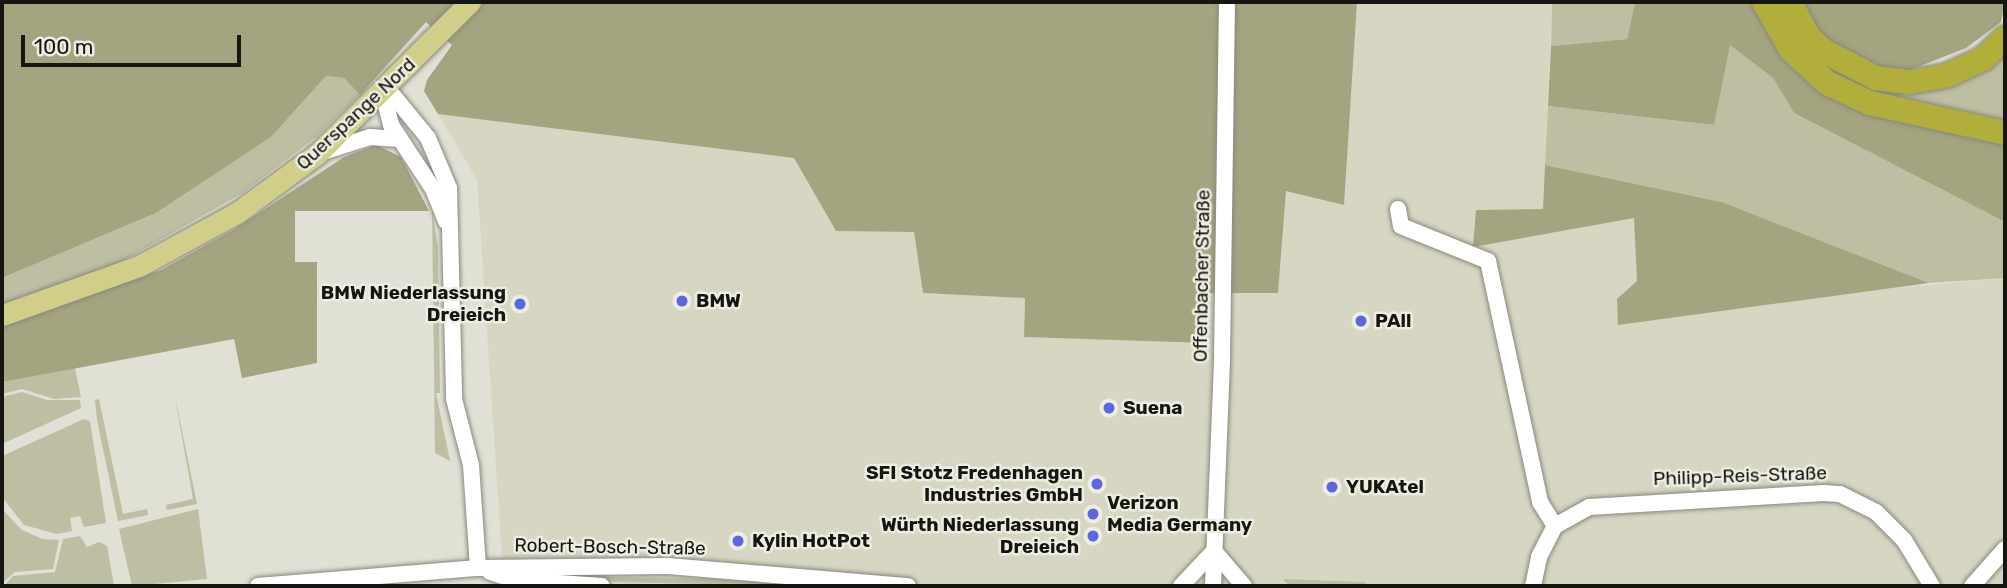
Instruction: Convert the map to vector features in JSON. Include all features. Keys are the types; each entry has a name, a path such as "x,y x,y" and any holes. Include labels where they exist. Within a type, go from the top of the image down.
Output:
{"highway":[{"path":"1764,2 1797,58 1841,90 1888,107 2005,133"},
{"path":"1790,2 1808,37 1822,50 1876,78 1910,82 1948,75 1984,58 2005,38"}],"main road":[{"name":"Querspange Nord","path":"2,315 162,256 238,212 317,154 387,88 470,2"}],"street":[{"name":"Offenbacher Straße","path":"1213,586 1227,2"},
{"path":"387,88 386,110 399,139 436,195 452,249"},
{"path":"387,88 423,131 445,175 452,249 454,399 471,464 478,568"},
{"path":"317,154 370,137 399,139"},
{"path":"1398,208 1401,226 1488,261 1540,502 1555,526 1539,557 1532,586"},
{"name":"Philipp-Reis-Straße","path":"1555,526 1576,512 1606,504 1840,494 1876,512 1903,540 1932,586"},
{"path":"1972,586 2005,549"},
{"path":"1181,586 1214,551 1244,586"},
{"name":"Robert-Bosch-Straße","path":"258,586 478,568 668,566 908,586"},
{"name":"Robert-Bosch-Straße","path":"478,568 514,580 602,586"}],"shaded area":[{"path":"1357,2 1552,2 1543,209 1476,210 1635,218 1637,282 1618,325 1838,293 2005,278 2005,586 504,586 477,180 438,114 794,158 836,231 914,232 923,293 1025,298 1024,337 1204,343 1207,293 1278,292 1286,190 1344,204"},
{"path":"1552,2 1635,2 1627,39 1551,46"},
{"path":"1729,44 1773,78 1794,113 2005,222 2005,278 1929,283 1722,202 1545,165 1548,106 1714,125"},
{"path":"2005,47 2005,121 1890,96 1879,84"},
{"path":"326,76 344,78 360,95 316,137 244,192 121,262 2,305 2,278 156,213 271,137"},
{"path":"432,210 438,247 440,393 436,393 450,461 435,453"},
{"path":"75,368 81,397 54,399 22,389 2,394 2,382"},
{"path":"22,392 47,400 80,400 81,408 2,444 2,397"},
{"path":"174,392 197,504 167,510 166,505 193,499"},
{"path":"99,399 123,514 147,509 148,515 118,521 97,420 95,400"},
{"path":"84,419 90,421 106,523 84,527 80,516 70,518 72,531 57,534 24,525 2,497 2,456"},
{"path":"2,509 22,530 42,539 59,540 53,569 15,572 2,583"},
{"path":"198,509 207,579 132,586 119,529"},
{"path":"80,536 87,547 99,542 107,546 114,586 3,586 13,576 55,572 63,539"},
{"path":"543,576 713,579 801,586 574,581"},
{"path":"1283,579 1365,582 1366,586 1289,586"}],"green space":[{"path":"2,2 1357,2 1344,205 1286,191 1278,293 1208,293 1205,343 1024,337 1025,298 923,293 914,232 836,231 794,158 438,114 424,91 427,80 452,45 426,22 360,95 344,78 326,76 271,137 156,213 2,278"},
{"path":"1635,2 2005,2 2001,22 1966,48 1910,70 1896,114 2005,145 2005,222 1794,113 1773,78 1730,45 1714,125 1548,106 1551,46 1627,39"},
{"path":"376,145 401,157 429,211 295,211 295,262 317,262 317,363 242,378 234,339 2,382 2,324 161,270 233,230 344,157"},
{"path":"1545,165 1722,202 1929,283 1618,325 1617,299 1637,281 1634,218 1473,247 1476,210 1543,209"}],"place":[{"name":"BMW","path":"682,301"},
{"name":"BMW Niederlassung Dreieich","path":"520,304"},
{"name":"PAll","path":"1361,321"},
{"name":"Suena","path":"1109,408"},
{"name":"SFI Stotz Fredenhagen Industries GmbH","path":"1097,484"},
{"name":"YUKAtel","path":"1332,487"},
{"name":"Verizon Media Germany","path":"1093,514"},
{"name":"Würth Niederlassung Dreieich","path":"1093,536"},
{"name":"Kylin HotPot","path":"738,541"}]}
